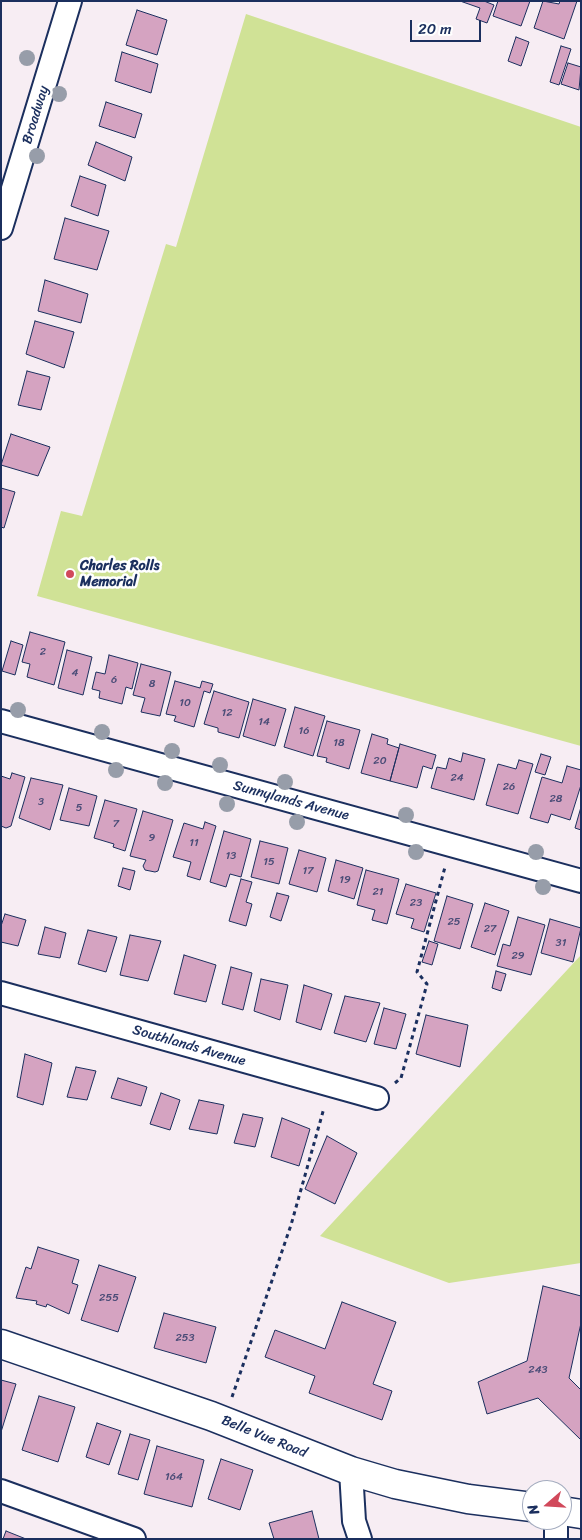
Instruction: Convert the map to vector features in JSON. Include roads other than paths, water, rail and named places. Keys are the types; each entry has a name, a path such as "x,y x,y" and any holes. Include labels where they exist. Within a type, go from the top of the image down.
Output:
{"main road":[{"name":"Belle Vue Road","path":"1,1344 224,1421 351,1472 395,1484 468,1498 522,1506"}],"street":[{"name":"Broadway","path":"1,228 70,1"},
{"name":"Sunnylands Avenue","path":"1,721 451,844 581,882"},
{"name":"Southlands Avenue","path":"1,993 377,1098"},
{"path":"351,1472 354,1521 360,1539"},
{"path":"1,1490 134,1539"}],"place":[{"name":"Charles Rolls Memorial","path":"70,574"}]}
